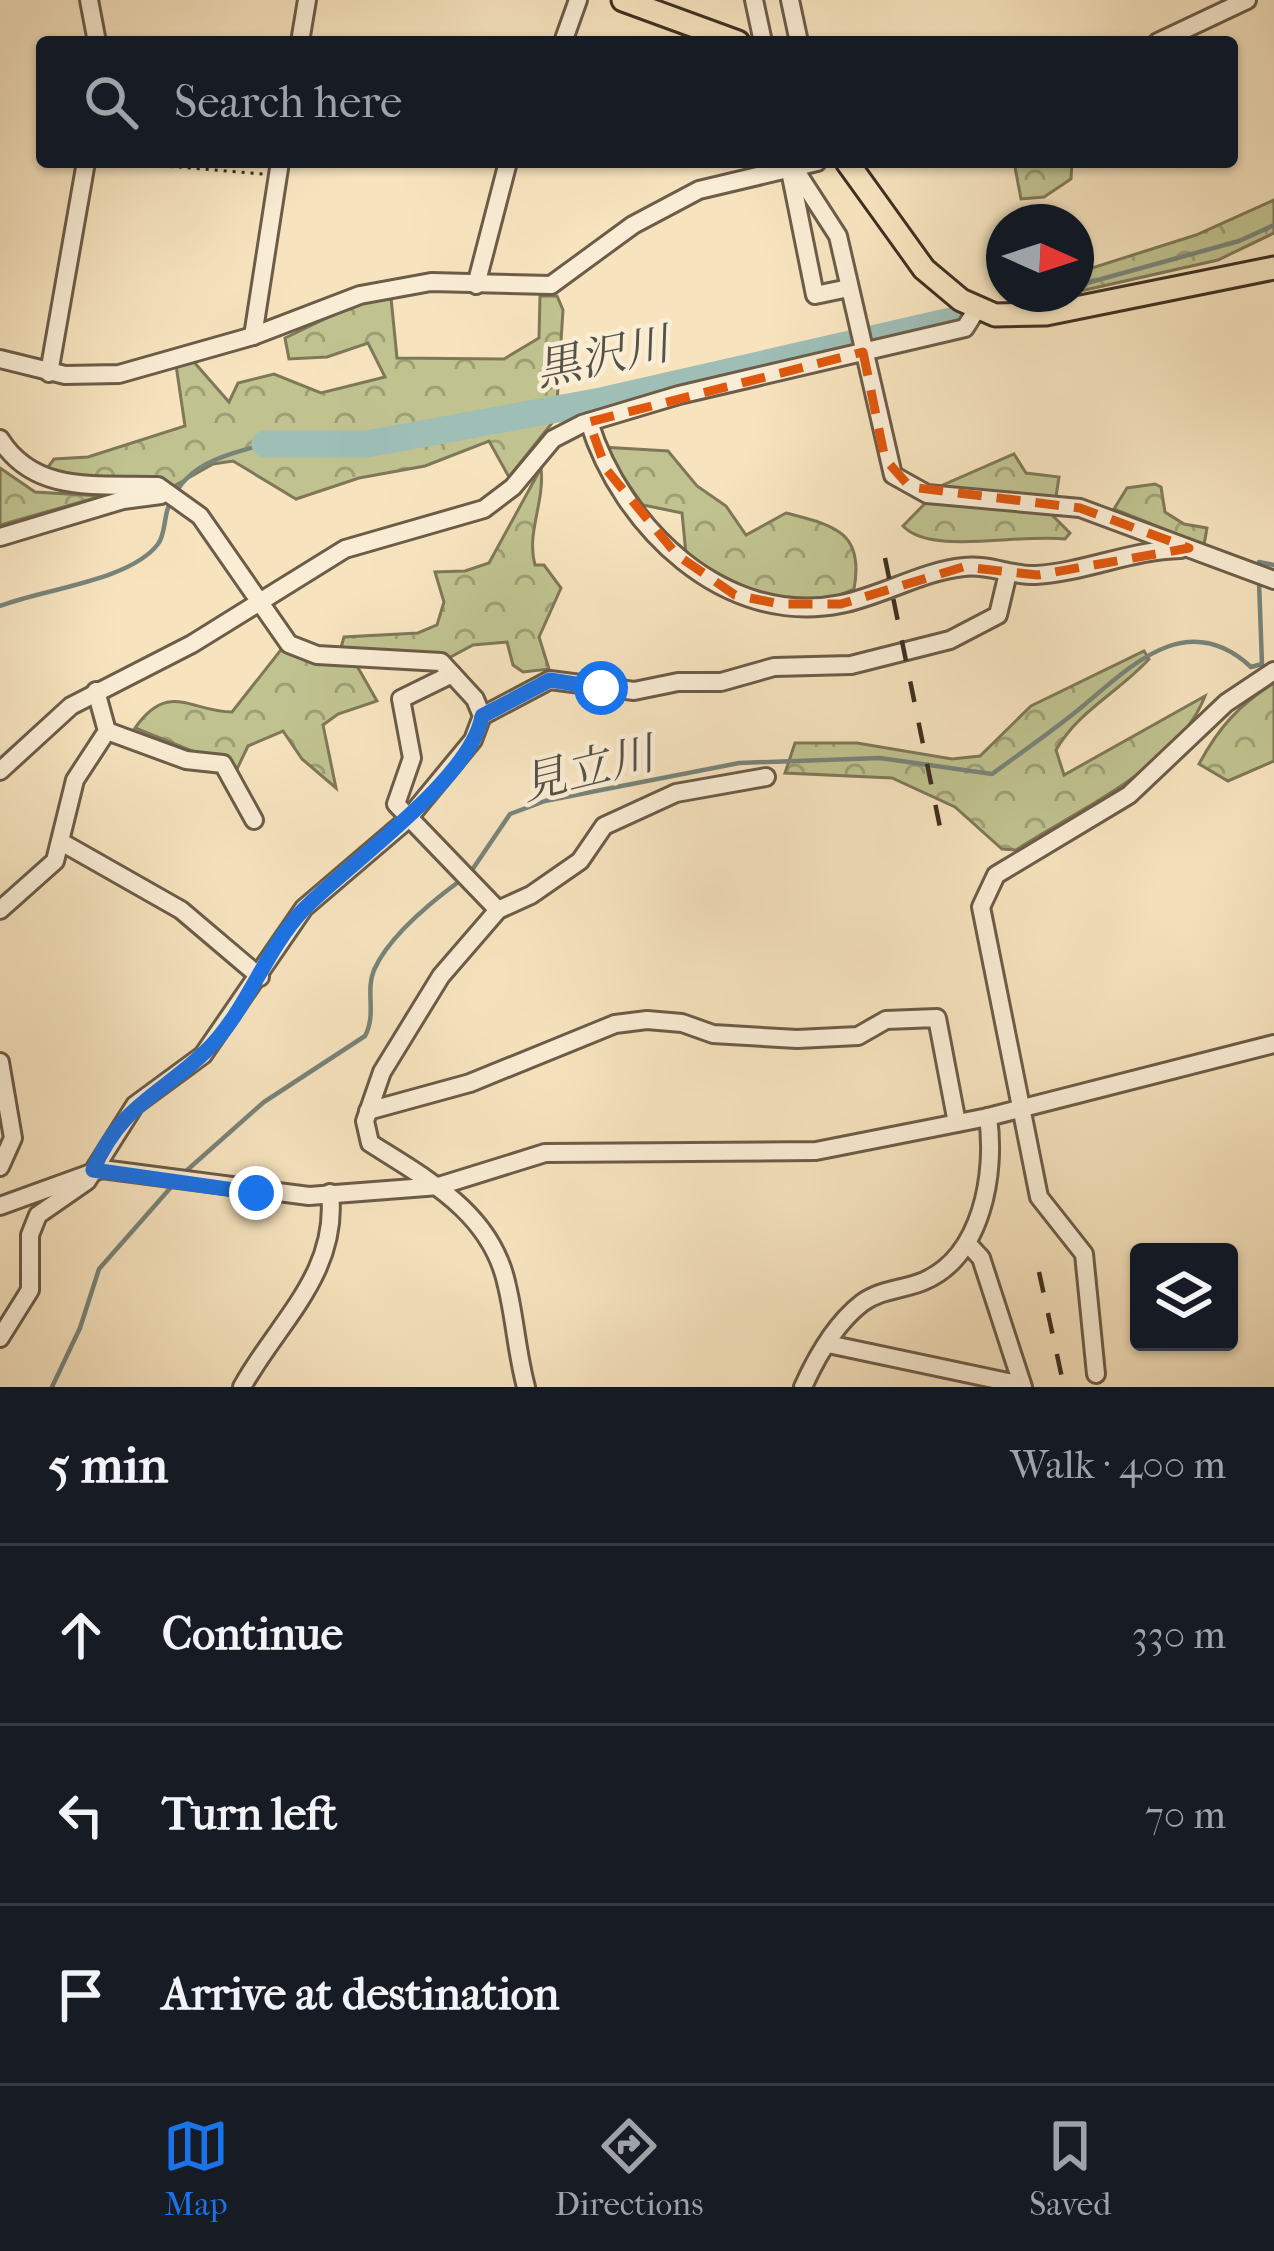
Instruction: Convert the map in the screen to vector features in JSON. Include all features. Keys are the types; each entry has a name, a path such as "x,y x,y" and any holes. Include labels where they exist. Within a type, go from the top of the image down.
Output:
{"main road":[{"path":"623,0 722,36"},
{"path":"851,168 924,269 977,309 1017,318 1046,314 1274,268"}],"street":[{"path":"89,0 96,36"},
{"path":"301,36 307,0"},
{"path":"565,36 578,0"},
{"path":"754,0 762,36"},
{"path":"790,0 798,36"},
{"path":"1170,36 1247,0"},
{"path":"49,373 85,168"},
{"path":"476,285 506,168"},
{"path":"0,358 49,373 119,374 253,336 359,295 431,282 560,283 633,225 671,204 723,183 792,168"},
{"path":"792,168 832,223 885,459 893,475 927,494 1080,508 1272,579"},
{"path":"792,168 815,295 849,288"},
{"path":"253,336 279,169"},
{"path":"0,771 47,724 96,691 192,644 345,549 484,509 513,487 553,439 589,422 965,328 977,309"},
{"path":"589,422 606,470 631,503 704,579 735,595 812,607 841,604 963,567 1038,575 1127,554 1189,548"},
{"path":"0,440 26,471 54,482 158,486 174,493 200,516 289,644 316,656 441,662 482,716"},
{"path":"0,538 123,500 174,493"},
{"path":"0,1338 30,1290 30,1235 38,1216 80,1187 135,1106 202,1054 304,908 407,820 473,740 482,716 550,680 634,691 678,682 722,682 774,667 851,665 950,640 998,615 1008,573"},
{"path":"1096,1374 1084,1254 1039,1197 980,919 987,889 1010,864 1129,796 1226,703 1274,671"},
{"path":"452,674 401,699 412,758 396,803 407,820 498,910"},
{"path":"0,910 40,879 63,843 75,781 107,731 96,691"},
{"path":"107,731 186,760 223,764 254,820"},
{"path":"526,1387 500,1259 488,1235 439,1186 370,1143 364,1121 382,1072 441,976 498,910 580,861 604,826 676,793 766,777"},
{"path":"63,843 181,910 260,977"},
{"path":"368,1111 470,1083 615,1024 647,1020 682,1023 713,1034 797,1039 858,1036 886,1020 937,1018 958,1123"},
{"path":"0,1206 93,1170 284,1196 439,1186 545,1153 816,1150 988,1117 1274,1044"},
{"path":"0,1062 13,1138 0,1167"},
{"path":"802,1387 828,1344 861,1304 880,1292 928,1280 968,1244 984,1193 988,1117"},
{"path":"242,1387 317,1277 331,1238 330,1193"},
{"path":"968,1244 981,1258 1023,1386"},
{"path":"828,1344 1023,1386"}],"highlighted area":[{"path":"863,352 885,459 910,487 1080,508 1189,548 1038,575 963,567 841,604 780,604 735,595 677,555 606,469 589,422"}],"green space":[{"path":"1015,168 1072,168 1071,179 1044,197 1021,199"},
{"path":"1274,200 1274,233 1218,260 1094,288 1094,267 1196,235"},
{"path":"540,296 557,296 563,310 556,418 509,477 489,441 425,466 359,478 296,499 233,461 213,464 174,486 55,476 48,467 54,459 88,457 185,426 176,365 193,361 229,402 238,383 274,374 321,393 385,377 368,343 327,357 289,359 285,338 358,303 391,298 397,358 504,359 539,338"},
{"path":"602,447 668,451 697,486 726,506 746,535 786,513 841,533 854,554 854,589 832,597 788,599 725,577 686,554 682,513 643,505"},
{"path":"1014,454 1026,473 1059,477 1053,516 1070,533 1065,539 955,542 916,535 903,526 943,485"},
{"path":"0,468 35,492 102,496 0,525"},
{"path":"541,468 535,565 544,565 561,588 539,637 549,669 523,672 513,665 507,642 473,645 445,660 340,651 344,637 418,633 437,625 444,602 435,572 465,571 489,563"},
{"path":"1161,487 1165,512 1184,524 1207,528 1204,545 1114,509 1127,488"},
{"path":"284,646 357,666 377,701 338,714 323,725 336,788 302,759 283,731 248,746 237,769 135,728 159,705 170,702 232,712"},
{"path":"1144,651 1149,659 1065,736 1056,750 1064,775 1205,696 1192,721 1149,766 1016,850 1002,849 955,807 892,778 785,773 795,743 857,743 952,759 980,756 1031,706"},
{"path":"1274,683 1274,761 1228,781 1199,764 1231,718"}],"waterway":[{"name":"黒沢川","path":"1094,281 1239,241 1274,225"},
{"name":"黒沢川","path":"265,444 367,444 601,401 951,321"},
{"path":"0,606 107,575 145,557 160,540 168,508 184,481 207,464 265,444"},
{"name":"見立川","path":"1259,570 1259,562 1274,565"},
{"name":"見立川","path":"470,873 510,814 545,801 739,763 880,758 992,774 1142,659 1162,649 1205,643 1228,650 1251,667 1262,664 1259,582"},
{"name":"見立川","path":"185,1172 264,1102 365,1036 372,978 381,957 412,920 461,880"},
{"name":"見立川","path":"52,1387 80,1328 99,1269 173,1185"}],"railway":[{"path":"885,558 943,842"},
{"path":"1039,1272 1064,1387"}],"route":[{"path":"256,1193 133,1172 93,1170 135,1106 215,1041 304,908 407,820 473,740 482,716 550,680 601,688"}]}
